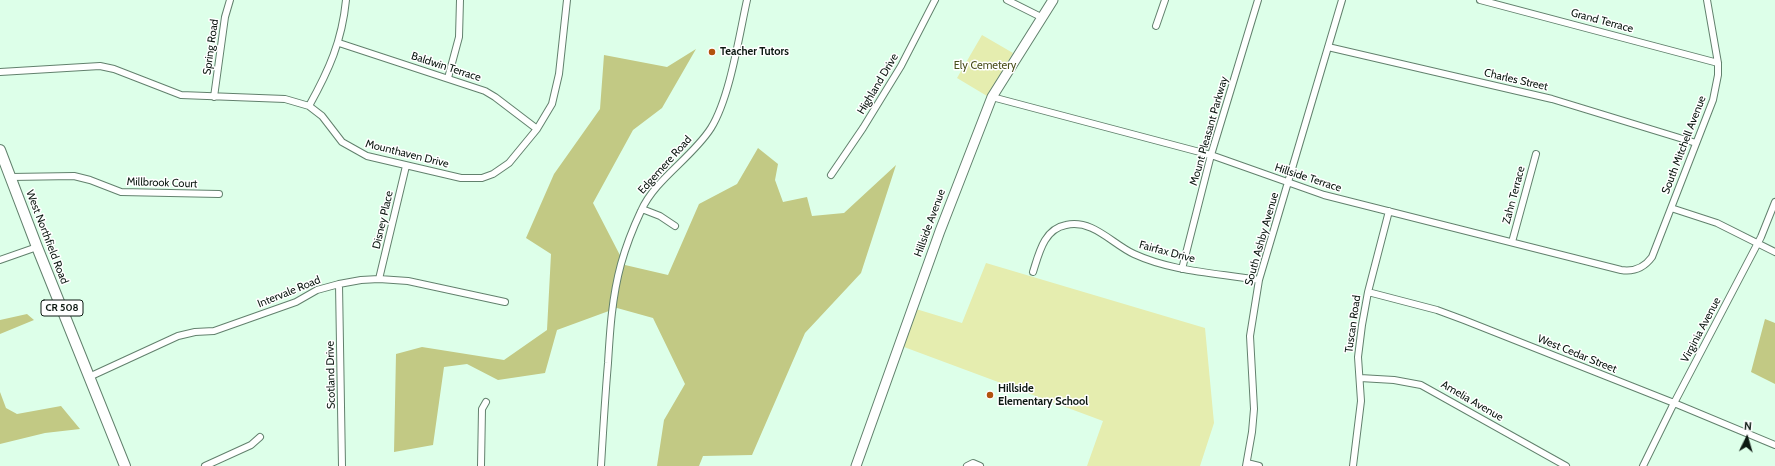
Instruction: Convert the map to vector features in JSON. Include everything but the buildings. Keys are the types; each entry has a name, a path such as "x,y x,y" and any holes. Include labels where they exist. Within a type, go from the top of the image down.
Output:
{"main road":[{"name":"West Northfield Road","path":"0,150 37,247 125,466"}],"street":[{"name":"Spring Road","path":"214,96 225,17 230,0"},
{"path":"309,106 325,76 339,43 346,0"},
{"path":"448,78 459,37 460,0"},
{"name":"Mounthaven Drive","path":"0,72 100,66 114,69 180,95 285,99 309,106 322,116 342,142 355,151 366,156 461,178 482,178 493,174 509,163 536,129 552,104 559,74 567,0"},
{"name":"Edgemere Road","path":"600,466 611,316 620,265 642,209 658,186 686,159 711,128 723,101 732,70 747,0"},
{"name":"Highland Drive","path":"831,175 863,128 901,66 935,0"},
{"path":"1007,0 1041,17"},
{"name":"Hillside Avenue","path":"856,466 948,208 992,97 1053,0"},
{"path":"1156,26 1165,0"},
{"name":"Mount Pleasant Parkway","path":"1182,269 1211,155 1258,0"},
{"name":"South Ashby Avenue","path":"1247,464 1254,409 1250,336 1259,280 1342,0"},
{"name":"Grand Terrace","path":"1480,0 1718,63"},
{"name":"South Mitchell Avenue","path":"1621,270 1632,271 1648,263 1652,257 1713,100 1718,75 1718,63 1707,0"},
{"name":"Baldwin Terrace","path":"339,43 485,91 495,96 536,129"},
{"name":"Charles Street","path":"1328,47 1552,99 1696,143"},
{"name":"Hillside Terrace","path":"992,97 1211,155 1324,195 1621,270"},
{"name":"Zahn Terrace","path":"1512,242 1536,154"},
{"name":"Disney Place","path":"379,279 406,166"},
{"name":"Millbrook Court","path":"11,177 74,176 90,180 121,192 218,194"},
{"name":"Virginia Avenue","path":"1643,466 1674,403 1758,244 1775,202"},
{"path":"1671,208 1717,223 1775,252"},
{"path":"642,209 656,214 676,226"},
{"name":"Tuscan Road","path":"1354,466 1361,401 1358,357 1362,325 1368,292 1389,211"},
{"name":"Fairfax Drive","path":"1034,272 1044,241 1059,227 1067,224 1089,227 1134,254 1182,269 1259,280"},
{"path":"0,260 37,247"},
{"name":"Intervale Road","path":"89,377 178,336 195,332 220,330 296,302 317,290 339,284 379,279 408,281 505,302"},
{"name":"Scotland Drive","path":"339,284 342,466"},
{"name":"West Cedar Street","path":"1368,292 1437,310 1464,320 1674,403 1775,445"},
{"name":"Amelia Avenue","path":"1360,378 1394,380 1421,385 1566,466"},
{"path":"480,466 482,409 486,402"},
{"path":"205,466 251,445 260,437"},
{"path":"967,466 972,463 980,466"},
{"path":"1247,464 1259,466"}],"green space":[{"name":"Ely Cemetery","path":"982,35 1013,53 987,96 957,78"},
{"path":"696,49 662,108 633,130 593,203 625,265 668,275 699,204 737,184 758,148 778,164 775,180 783,202 807,197 812,216 844,213 896,165 861,273 805,333 752,455 703,456 699,466 657,466 664,420 685,384 653,318 617,308 557,330 545,373 498,380 467,364 444,367 433,445 394,452 396,354 422,347 504,360 547,330 551,254 526,238 554,174 600,109 604,55 667,67"},
{"path":"986,263 1205,328 1214,423 1200,466 1087,466 1103,421 904,347 916,309 962,323"},
{"path":"27,314 34,320 0,334 0,320"},
{"path":"1765,319 1775,323 1775,384 1751,372"},
{"path":"0,392 6,408 17,414 61,406 80,429 45,433 0,444"}],"place":[{"name":"Teacher Tutors","path":"712,52"},
{"name":"Hillside Elementary School","path":"990,395"}]}
